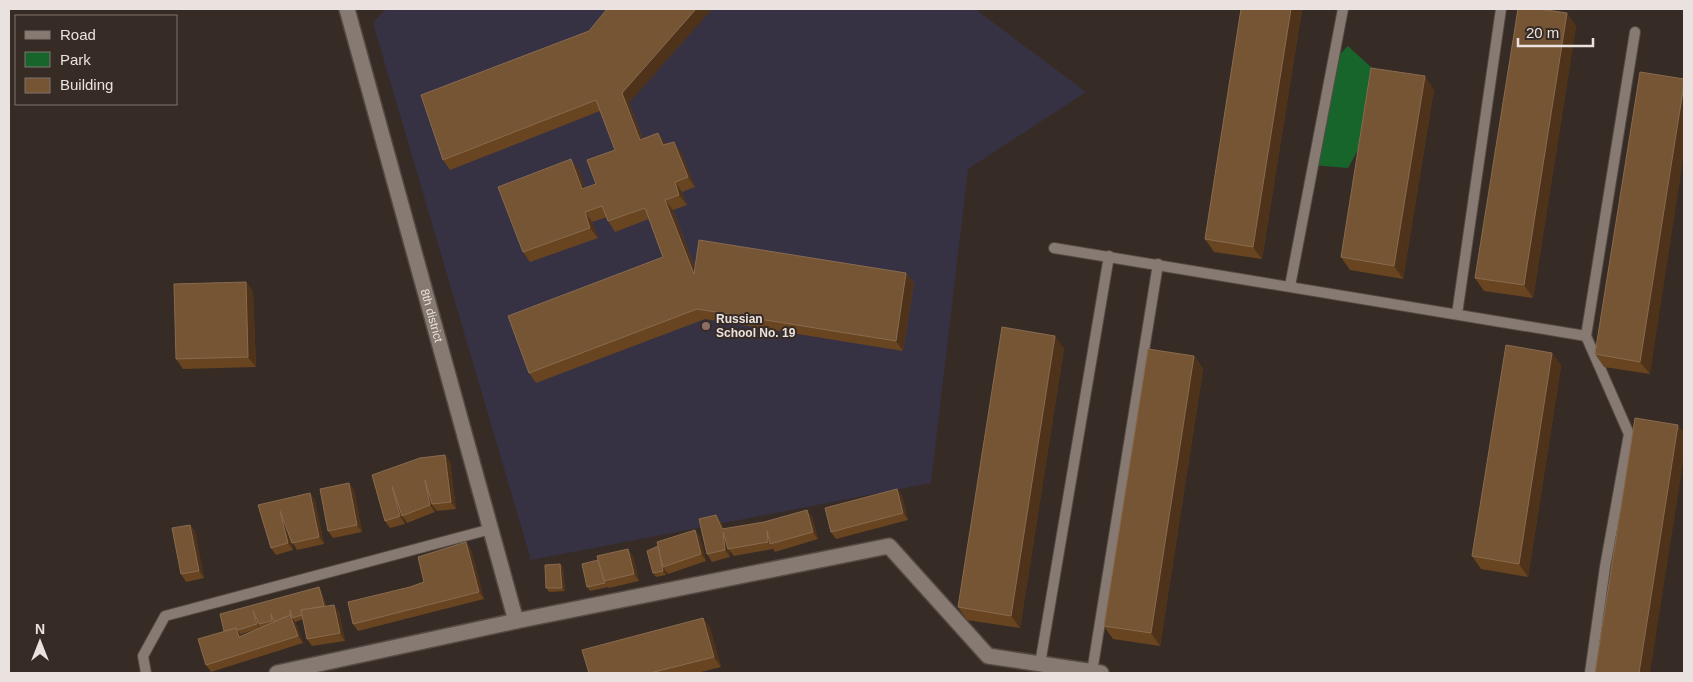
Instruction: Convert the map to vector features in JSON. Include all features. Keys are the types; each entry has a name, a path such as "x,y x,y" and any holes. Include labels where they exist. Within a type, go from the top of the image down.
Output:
{"street":[{"name":"8th district","path":"347,9 516,620"},
{"path":"277,673 516,620 889,546 988,656 1096,673"}],"lane":[{"path":"1290,286 1343,9"},
{"path":"1457,314 1501,9"},
{"path":"1590,673 1605,568 1629,434 1586,336 1635,32"},
{"path":"1054,248 1586,336"},
{"path":"1040,664 1109,256"},
{"path":"1096,673 1158,264"},
{"path":"146,673 143,656 166,616 491,529"}],"shaded area":[{"name":"Russian School No. 19","path":"386,9 975,9 1086,92 968,169 931,483 531,560 373,23"}],"green space":[{"path":"1348,46 1373,69 1364,139 1348,168 1313,165 1330,64"}],"building":[{"path":"607,9 696,9 622,93 640,140 658,133 663,145 674,142 688,177 675,182 679,195 665,200 694,274 699,240 906,273 896,341 697,309 529,373 508,316 663,257 645,208 608,221 602,206 585,212 590,228 523,252 498,187 571,159 582,189 596,184 587,160 615,150 596,100 443,160 421,95 589,31"},
{"path":"1241,9 1291,9 1253,247 1205,239"},
{"path":"1518,9 1539,9 1567,13 1524,285 1475,278"},
{"path":"1371,68 1425,76 1394,266 1341,257"},
{"path":"1640,72 1684,79 1684,84 1640,362 1595,354"},
{"path":"246,282 248,357 176,359 174,284"},
{"path":"1002,327 1055,336 1011,616 958,607"},
{"path":"1506,345 1552,353 1519,564 1472,556"},
{"path":"1148,349 1194,356 1151,633 1104,626"},
{"path":"1635,418 1678,425 1639,673 1595,673"},
{"path":"445,455 451,502 432,504 425,480 430,505 402,516 392,486 400,516 385,521 372,475 420,458"},
{"path":"349,483 357,525 328,531 320,489"},
{"path":"897,489 903,513 831,532 825,508"},
{"path":"310,493 319,537 292,543 280,511 288,543 271,548 258,505"},
{"path":"807,510 813,532 770,544 767,531 768,542 728,549 723,532 725,550 707,554 699,519 716,515 722,529 764,522"},
{"path":"190,525 199,571 181,574 172,528"},
{"path":"695,530 701,554 663,567 657,542"},
{"path":"466,542 479,592 353,624 348,602 424,582 418,557"},
{"path":"658,546 663,571 653,573 647,551"},
{"path":"628,549 634,574 604,581 597,556"},
{"path":"598,560 605,583 587,587 582,564"},
{"path":"560,564 562,588 546,588 545,565"},
{"path":"319,587 324,606 301,610 302,615 292,618 290,610 291,616 274,622 271,614 272,621 259,624 253,611 257,624 238,630 236,628 224,631 220,614"},
{"path":"334,605 340,633 307,639 301,610"},
{"path":"290,615 298,636 206,665 198,639 236,628 239,637"},
{"path":"703,618 714,657 650,673 589,673 582,650"}],"place":[{"name":"Russian School No. 19","path":"706,326"}]}
